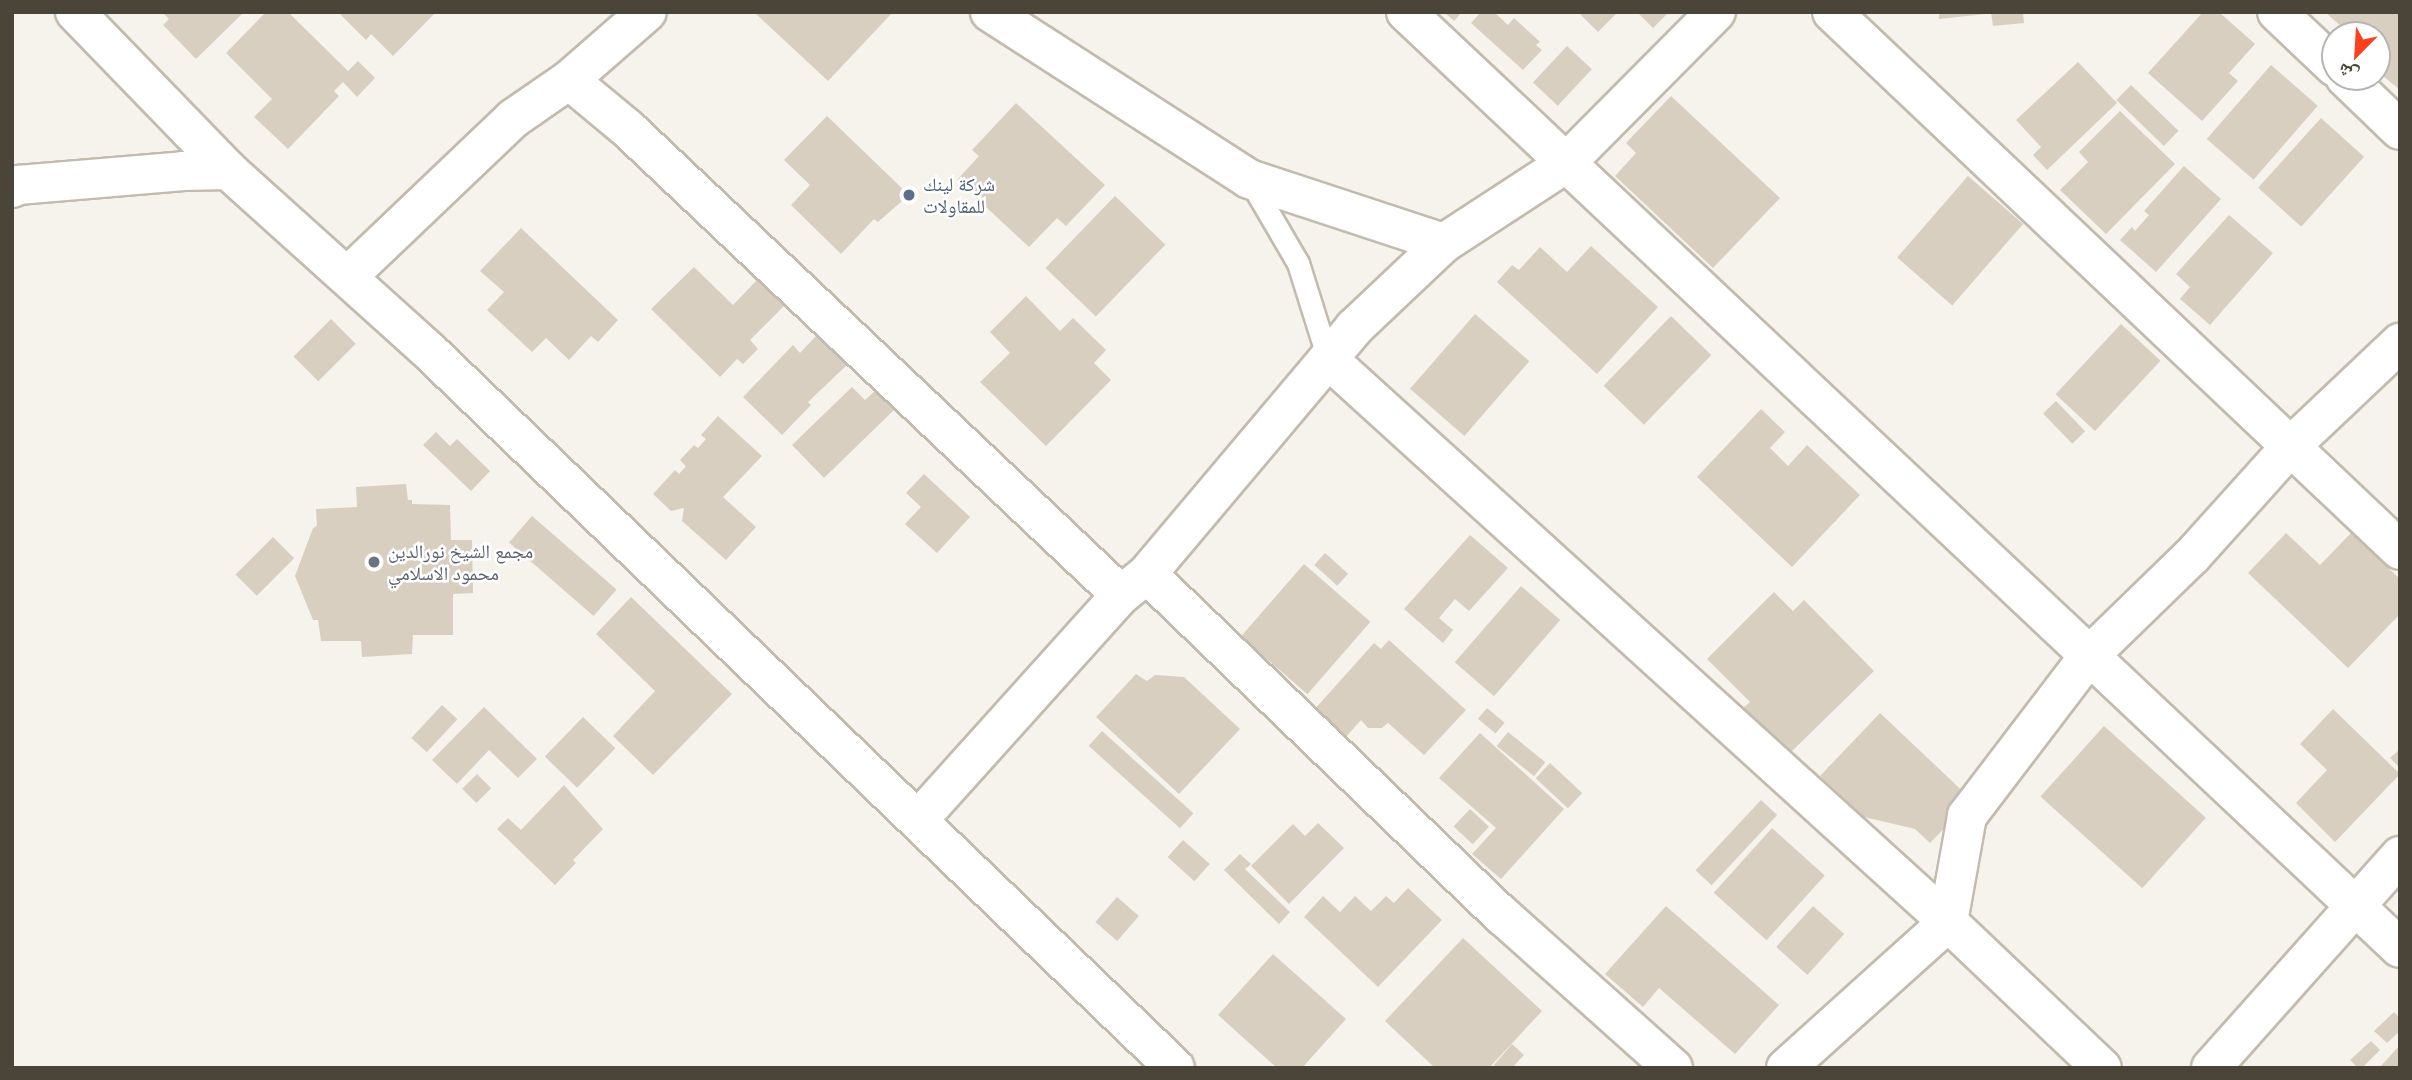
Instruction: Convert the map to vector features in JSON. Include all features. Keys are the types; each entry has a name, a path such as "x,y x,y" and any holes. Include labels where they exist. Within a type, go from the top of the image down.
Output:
{"street":[{"path":"75,12 228,170 348,276 1175,1068"},
{"path":"348,276 514,118 569,80 647,12"},
{"path":"990,12 1249,179 1444,243"},
{"path":"1406,12 2400,948"},
{"path":"919,820 1134,585 1354,328 1444,243 1565,164 1716,12"},
{"path":"1832,12 2400,550"},
{"path":"2277,12 2321,54"},
{"path":"569,80 628,129 1673,1068"},
{"path":"2360,91 2400,130"},
{"path":"12,188 18,185 170,172 228,170"},
{"path":"1786,1068 1948,922 1967,816 2088,657 2192,556 2292,445 2400,343"},
{"path":"1328,359 1948,922 2102,1068"},
{"path":"2211,1068 2400,856"}],"lane":[{"path":"1249,179 1298,263 1328,359"}],"building":[{"path":"162,12 244,12 196,59 163,25 169,19"},
{"path":"266,12 288,12 348,71 358,61 375,78 357,97 343,82 334,91 339,96 288,149 254,117 272,99 226,53"},
{"path":"338,12 436,12 393,56 371,34 366,40"},
{"path":"754,12 893,12 828,81"},
{"path":"1444,12 1462,12 1454,21"},
{"path":"1481,12 1494,12 1508,25 1514,18 1540,42 1536,45 1542,50 1523,70 1471,23"},
{"path":"1578,12 1618,12 1598,32"},
{"path":"1637,12 1669,12 1653,28"},
{"path":"1939,12 1985,12 1985,14 1939,19"},
{"path":"1991,12 2023,12 2024,23 1993,26"},
{"path":"2203,12 2219,12 2255,44 2229,73 2238,81 2202,121 2148,73"},
{"path":"2325,12 2400,12 2400,90 2391,83 2391,21 2335,21"},
{"path":"1567,46 1592,69 1558,106 1533,83"},
{"path":"2078,62 2117,103 2047,170 2033,155 2041,147 2016,120"},
{"path":"2271,65 2318,106 2253,180 2207,139"},
{"path":"2131,85 2178,131 2164,146 2116,100"},
{"path":"1671,96 1780,198 1713,268 1615,176 1636,153 1626,143"},
{"path":"1016,103 1105,185 1066,226 1057,218 1029,247 957,180 979,156 972,150"},
{"path":"2120,111 2175,164 2106,234 2060,190 2088,162 2079,152"},
{"path":"827,116 909,195 878,222 874,219 841,254 791,205 810,185 784,160"},
{"path":"2321,118 2364,157 2301,227 2258,188"},
{"path":"2184,166 2221,199 2156,272 2120,240 2132,227 2135,231 2149,215 2144,211"},
{"path":"1968,176 2023,224 1952,305 1897,258"},
{"path":"1115,196 1165,245 1096,317 1046,268"},
{"path":"2229,215 2273,253 2210,325 2180,299 2190,287 2176,274"},
{"path":"521,228 618,320 598,342 591,336 569,360 546,338 532,352 487,310 504,292 480,271"},
{"path":"1591,246 1658,307 1597,374 1497,282 1512,265 1519,270 1540,247 1567,272"},
{"path":"694,267 733,305 757,280 784,306 750,340 758,349 743,364 737,359 720,377 651,309"},
{"path":"1026,296 1060,331 1073,318 1106,350 1094,363 1111,380 1046,446 980,382 1010,353 990,332"},
{"path":"1475,314 1529,361 1464,436 1410,389"},
{"path":"1671,316 1711,355 1644,425 1604,386"},
{"path":"331,319 356,344 318,381 294,356"},
{"path":"2121,324 2160,361 2095,431 2056,394"},
{"path":"816,336 847,365 808,402 811,405 782,435 743,397 793,345 800,353"},
{"path":"852,387 865,400 876,390 895,409 824,478 792,445"},
{"path":"2056,401 2085,431 2072,444 2043,414"},
{"path":"1761,409 1785,432 1770,448 1788,466 1807,445 1860,495 1792,567 1697,477"},
{"path":"718,416 762,456 723,497 756,527 726,560 682,521 684,508 671,511 653,494 675,470 679,474 686,466 680,460 694,445 698,448 706,439 701,435"},
{"path":"436,432 450,446 457,439 490,471 471,491 423,445"},
{"path":"924,474 970,517 937,553 905,524 921,507 906,493"},
{"path":"406,484 408,500 412,500 412,504 450,505 451,540 472,540 473,593 453,594 453,635 413,635 412,654 362,657 361,641 321,641 318,620 313,620 295,576 313,528 317,526 316,509 357,507 356,487"},
{"path":"532,516 617,589 594,616 509,542"},
{"path":"2286,533 2320,565 2351,533 2400,579 2400,614 2348,668 2248,573"},
{"path":"1470,535 1508,568 1469,611 1455,599 1439,618 1453,630 1443,643 1404,609"},
{"path":"273,537 294,558 257,596 236,574"},
{"path":"1325,553 1348,574 1337,586 1314,565"},
{"path":"1304,564 1370,622 1307,694 1241,636"},
{"path":"1521,586 1560,620 1494,696 1455,662"},
{"path":"1774,592 1793,611 1804,600 1874,671 1789,754 1743,708 1750,702 1707,659"},
{"path":"631,597 732,694 653,775 613,736 655,691 596,634"},
{"path":"1389,640 1466,710 1424,755 1388,723 1382,728 1368,728 1361,720 1345,738 1314,710 1374,643 1381,649"},
{"path":"1136,674 1147,681 1155,675 1184,677 1240,729 1179,794 1096,717"},
{"path":"442,705 457,719 427,752 411,738"},
{"path":"484,707 537,759 518,778 489,750 457,784 432,760"},
{"path":"1487,708 1505,723 1496,734 1478,719"},
{"path":"2333,709 2400,774 2335,842 2296,803 2327,770 2300,744"},
{"path":"1880,713 1972,800 1930,843 1915,829 1864,817 1820,776"},
{"path":"583,717 615,748 577,788 545,757"},
{"path":"2104,726 2206,818 2142,888 2040,797"},
{"path":"1102,731 1193,813 1180,828 1089,746"},
{"path":"1508,732 1545,762 1534,776 1497,746"},
{"path":"1480,733 1564,809 1501,879 1472,854 1496,828 1439,778"},
{"path":"2400,749 2400,768 2390,758"},
{"path":"1550,763 1582,793 1568,808 1536,778"},
{"path":"477,774 491,788 476,803 462,789"},
{"path":"564,785 603,829 573,860 576,863 555,885 497,829 508,818 521,830"},
{"path":"1761,800 1777,815 1712,885 1696,870"},
{"path":"1470,809 1489,827 1473,844 1454,827"},
{"path":"1318,823 1344,848 1289,904 1251,866 1293,824 1305,836"},
{"path":"1772,828 1825,876 1767,940 1714,893"},
{"path":"1183,840 1210,864 1194,881 1168,857"},
{"path":"1240,854 1251,864 1245,869 1290,912 1279,924 1224,870"},
{"path":"1408,888 1442,920 1378,987 1304,917 1323,896 1340,912 1355,896 1371,911 1386,896 1394,903"},
{"path":"1117,897 1139,916 1117,941 1095,922"},
{"path":"1666,906 1779,1005 1735,1054 1659,988 1643,1007 1605,974"},
{"path":"1813,906 1844,934 1807,975 1776,947"},
{"path":"1463,938 1542,1011 1489,1068 1435,1068 1385,1021"},
{"path":"1273,954 1346,1019 1302,1068 1277,1068 1218,1015"},
{"path":"2394,1012 2400,1018 2400,1031 2387,1043 2374,1031"},
{"path":"2371,1041 2380,1050 2362,1068 2358,1068 2350,1060"},
{"path":"1512,1044 1524,1055 1512,1068 1498,1068 1494,1065"},
{"path":"2400,1045 2400,1068 2379,1068"}],"place":[{"name":"شركة لينك للمقاولات","path":"909,195"},
{"name":"مجمع الشيخ نورالدين محمود الاسلامي","path":"374,562"}]}
